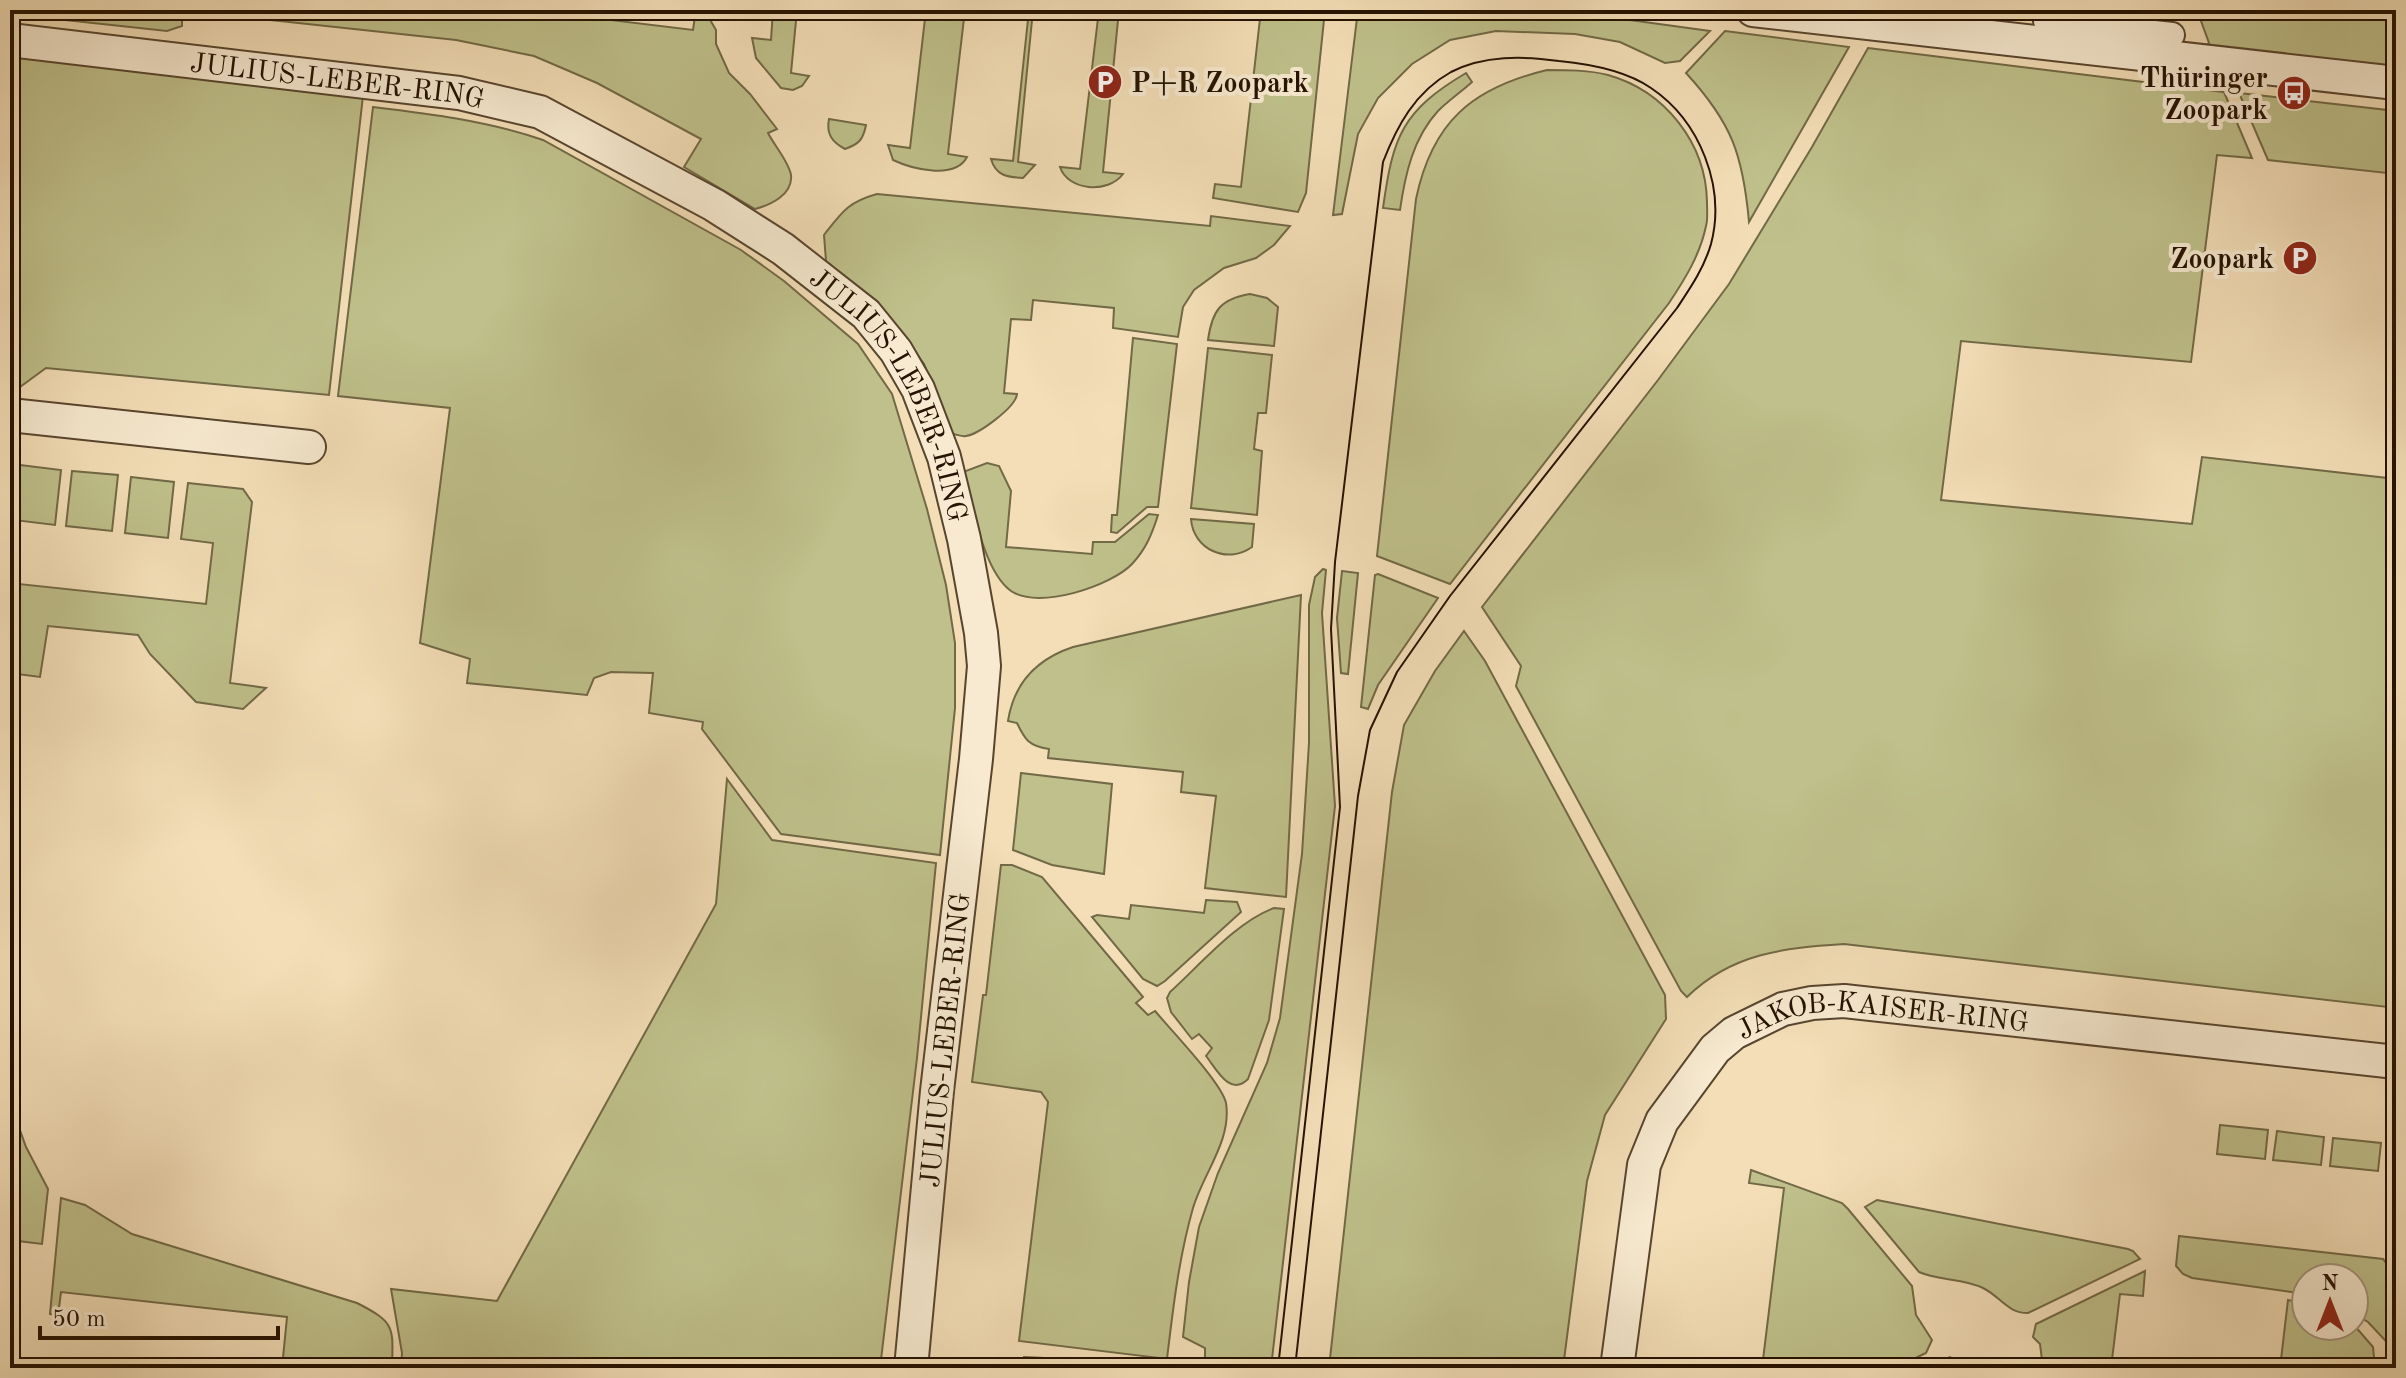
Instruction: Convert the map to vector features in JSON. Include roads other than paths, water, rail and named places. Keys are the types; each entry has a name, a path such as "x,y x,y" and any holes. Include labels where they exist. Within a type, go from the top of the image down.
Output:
{"street":[{"path":"1753,10 2396,83"},
{"path":"2046,21 2172,35"},
{"name":"JULIUS-LEBER-RING","path":"10,40 459,93 540,112 714,205 783,249 866,314 896,351 918,389 944,457 964,539 984,666 937,1091 911,1368"},
{"path":"10,415 309,447"},
{"name":"JAKOB-KAISER-RING","path":"1617,1368 1644,1165 1662,1121 1715,1049 1734,1033 1783,1009 1844,1001 2396,1062"}],"tram line":[{"path":"1278,1368 1340,807 1331,629 1335,562 1383,162 1401,123 1417,100 1438,80 1464,66 1518,58 1571,62 1607,69 1651,88 1683,118 1695,137 1712,178 1715,222 1711,244 1701,269 1677,308 1450,596 1397,672 1370,730 1358,796 1295,1368"}],"place":[{"name":"P+R Zoopark","path":"1105,82"},
{"name":"Thüringer Zoopark","path":"2294,93"},
{"name":"Zoopark","path":"2300,258"}]}
